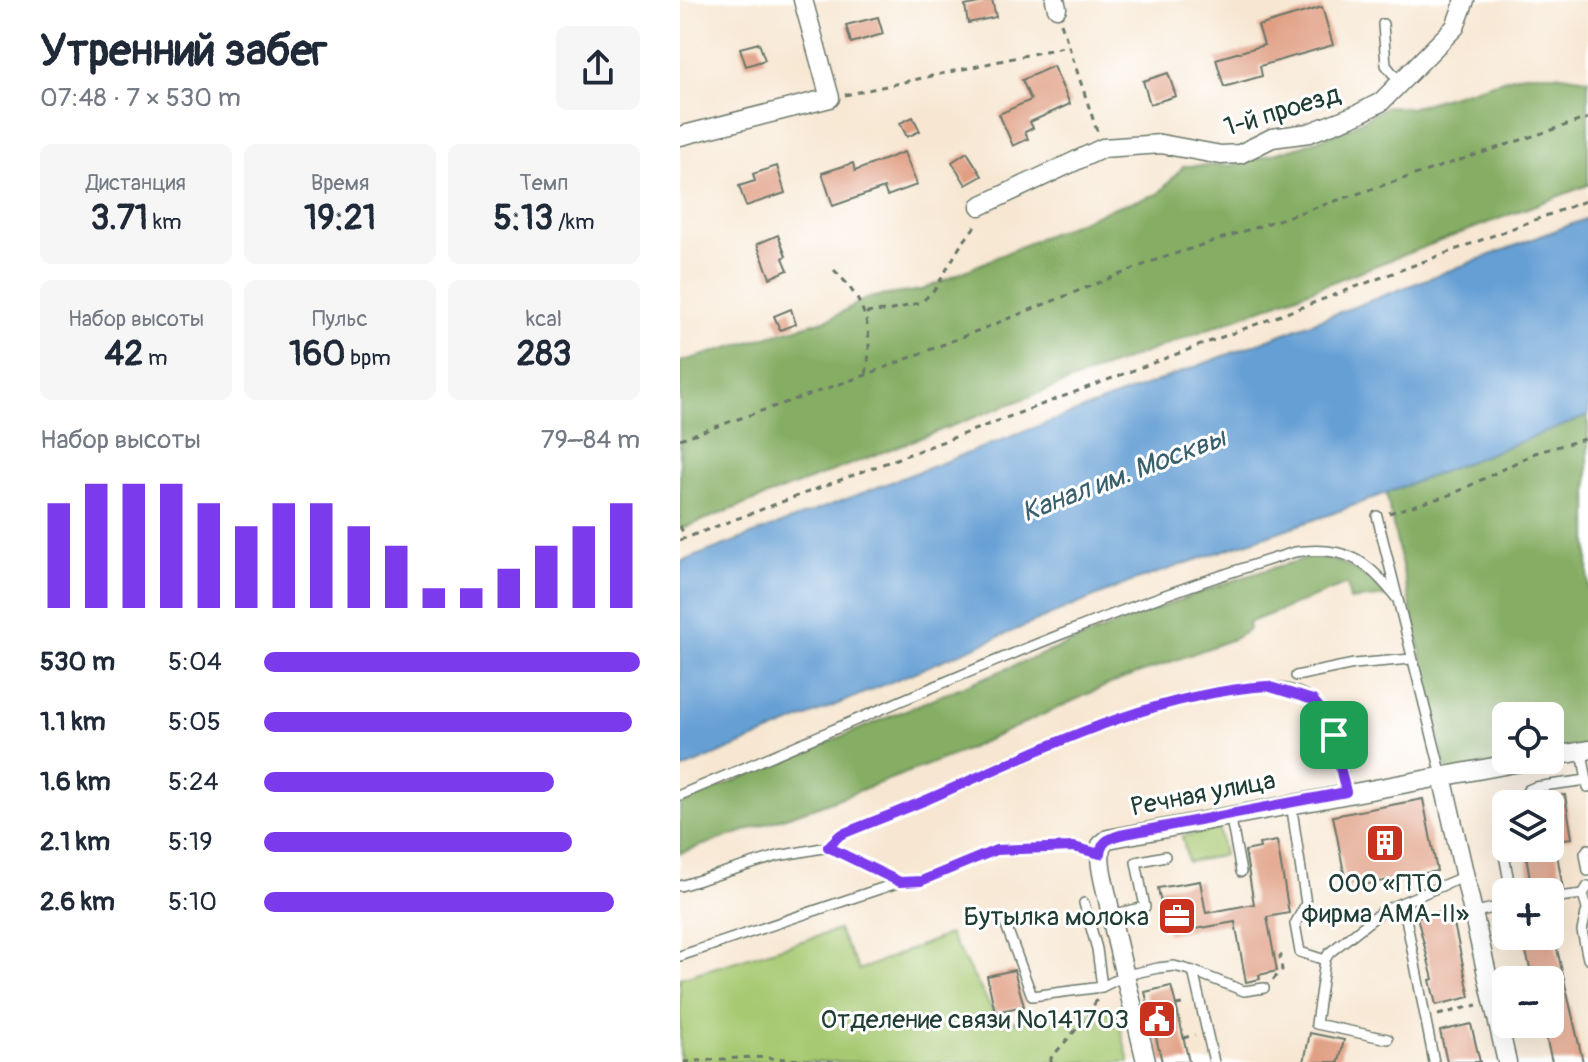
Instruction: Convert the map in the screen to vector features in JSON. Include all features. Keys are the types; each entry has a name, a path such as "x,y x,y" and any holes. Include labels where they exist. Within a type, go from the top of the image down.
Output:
{"street":[{"path":"680,136 830,98 803,0"},
{"name":"1-й проезд","path":"980,206 1103,148 1161,144 1221,155 1240,154 1272,138 1309,133 1358,114 1381,102 1455,27 1465,0"},
{"path":"1564,754 1585,750"},
{"name":"Речная улица","path":"1100,854 1101,845 1108,839 1492,767"},
{"path":"1442,776 1492,1001"},
{"path":"1100,854 1118,955 1126,975 1146,1062"},
{"path":"1501,1038 1507,1062"}],"lane":[{"path":"1383,24 1386,65 1400,83"},
{"path":"1377,516 1442,776"},
{"path":"680,795 1059,636 1295,552 1318,549 1339,552 1359,561 1378,574 1398,600"},
{"path":"1296,676 1354,664 1411,659"},
{"path":"680,886 778,856 828,847 840,835 941,794 1018,757 1148,708 1242,688 1267,686 1313,700 1328,718 1346,792"},
{"path":"1528,790 1587,784 1585,750"},
{"path":"1291,803 1306,904 1295,924 1300,952 1325,960"},
{"path":"1230,814 1241,872"},
{"path":"828,847 900,882"},
{"path":"680,956 900,882 921,881 996,850 1074,847 1100,854"},
{"path":"1588,849 1585,853 1588,871"},
{"path":"1110,915 1145,907 1136,862 1165,856"},
{"path":"1388,1039 1316,1024 1325,960 1355,931 1384,910 1463,877"},
{"path":"1564,895 1586,890 1587,913 1582,931 1588,959"},
{"path":"1084,903 1097,949 1102,987"},
{"path":"1403,903 1434,1062"},
{"path":"1472,913 1492,908"},
{"path":"1004,920 1032,996 1102,987 1126,975 1174,966 1244,991 1264,988"},
{"path":"1193,971 1214,1062"}],"path":[{"path":"1056,4 1103,148"},
{"path":"830,98 1068,46"},
{"path":"680,439 866,375 1156,260 1588,118"},
{"path":"680,526 682,539 1588,200"},
{"path":"866,313 922,302 936,288 978,222 980,206"},
{"path":"834,270 866,313 870,342 866,375"},
{"path":"1377,516 1453,494 1535,453 1588,438"},
{"path":"1264,988 1282,970 1280,956 1300,952"},
{"path":"1051,1062 1051,1058 1086,1018 1102,987"},
{"path":"1425,1018 1492,1001"},
{"path":"684,1062 752,1057 839,1062"}],"green space":[{"path":"1523,74 1556,74 1588,79 1588,185 680,529 680,362 831,318 867,298 922,290 1115,207 1158,194 1184,166 1234,165 1301,146 1349,128 1387,106 1410,108"},
{"path":"1588,416 1588,758 1564,762 1564,702 1492,702 1492,774 1499,774 1449,783 1386,493"},
{"path":"1314,557 1355,569 1389,596 1350,600 1347,584 1248,623 1249,630 1233,639 1110,684 959,753 680,853 680,804 1154,610 1233,581"},
{"path":"1219,829 1224,855 1188,862 1182,836"},
{"path":"838,930 859,970 949,934 1000,1023 1116,1010 1129,1062 680,1062 680,978"}],"water":[{"name":"Канал им. Москвы","path":"1588,218 1588,416 1331,514 1128,583 680,770 680,562"}],"building":[{"path":"992,0 996,17 968,23 965,6"},
{"path":"1322,7 1333,45 1260,66 1262,76 1224,87 1216,59 1264,45 1258,26"},
{"path":"878,17 883,34 851,43 846,25"},
{"path":"759,43 765,60 746,66 740,48"},
{"path":"1053,66 1070,104 1030,122 1033,128 1025,132 1028,139 1013,146 999,114 1031,100 1022,80"},
{"path":"1168,73 1176,96 1150,104 1143,81"},
{"path":"913,117 920,131 907,137 900,123"},
{"path":"904,152 917,185 887,196 884,188 833,206 822,173 853,163 855,171"},
{"path":"967,152 982,176 966,185 952,162"},
{"path":"777,166 785,193 746,206 739,186 755,181 753,174"},
{"path":"778,235 788,270 770,278 757,244"},
{"path":"791,309 796,324 780,330 774,316"},
{"path":"1564,795 1572,838 1564,839"},
{"name":"ООО «ПТО фирма АМА-II»","path":"1423,799 1437,871 1347,888 1333,816"},
{"path":"1277,841 1289,913 1267,917 1277,971 1246,982 1235,922 1167,934 1158,888 1200,881 1206,913 1254,904 1245,851 1260,848 1259,844"},
{"path":"1527,862 1558,862 1561,878 1530,878"},
{"path":"1451,910 1470,997 1436,1005 1430,980 1433,979 1417,917"},
{"path":"1526,950 1557,950 1561,966 1530,966"},
{"path":"1014,970 1024,1006 995,1012 987,976"},
{"path":"1564,979 1583,1062 1552,1062 1546,1038 1564,1038"},
{"path":"1171,986 1189,1062 1162,1062 1145,992"},
{"path":"1471,1024 1480,1062 1447,1062 1440,1031"},
{"path":"1310,1033 1344,1040 1339,1062 1304,1062"}],"place":[{"name":"ООО «ПТО фирма АМА-II»","path":"1385,843"},
{"name":"Бутылка молока","path":"1177,916"},
{"name":"Отделение связи №141703","path":"1157,1019"}],"route":[{"path":"1267,686 1313,700 1328,718 1334,735 1346,792 1120,835 1101,845 1100,854 1074,847 996,850 921,881 900,882 828,847 840,835 941,794 1018,757 1148,708 1242,688 1267,686"}]}
